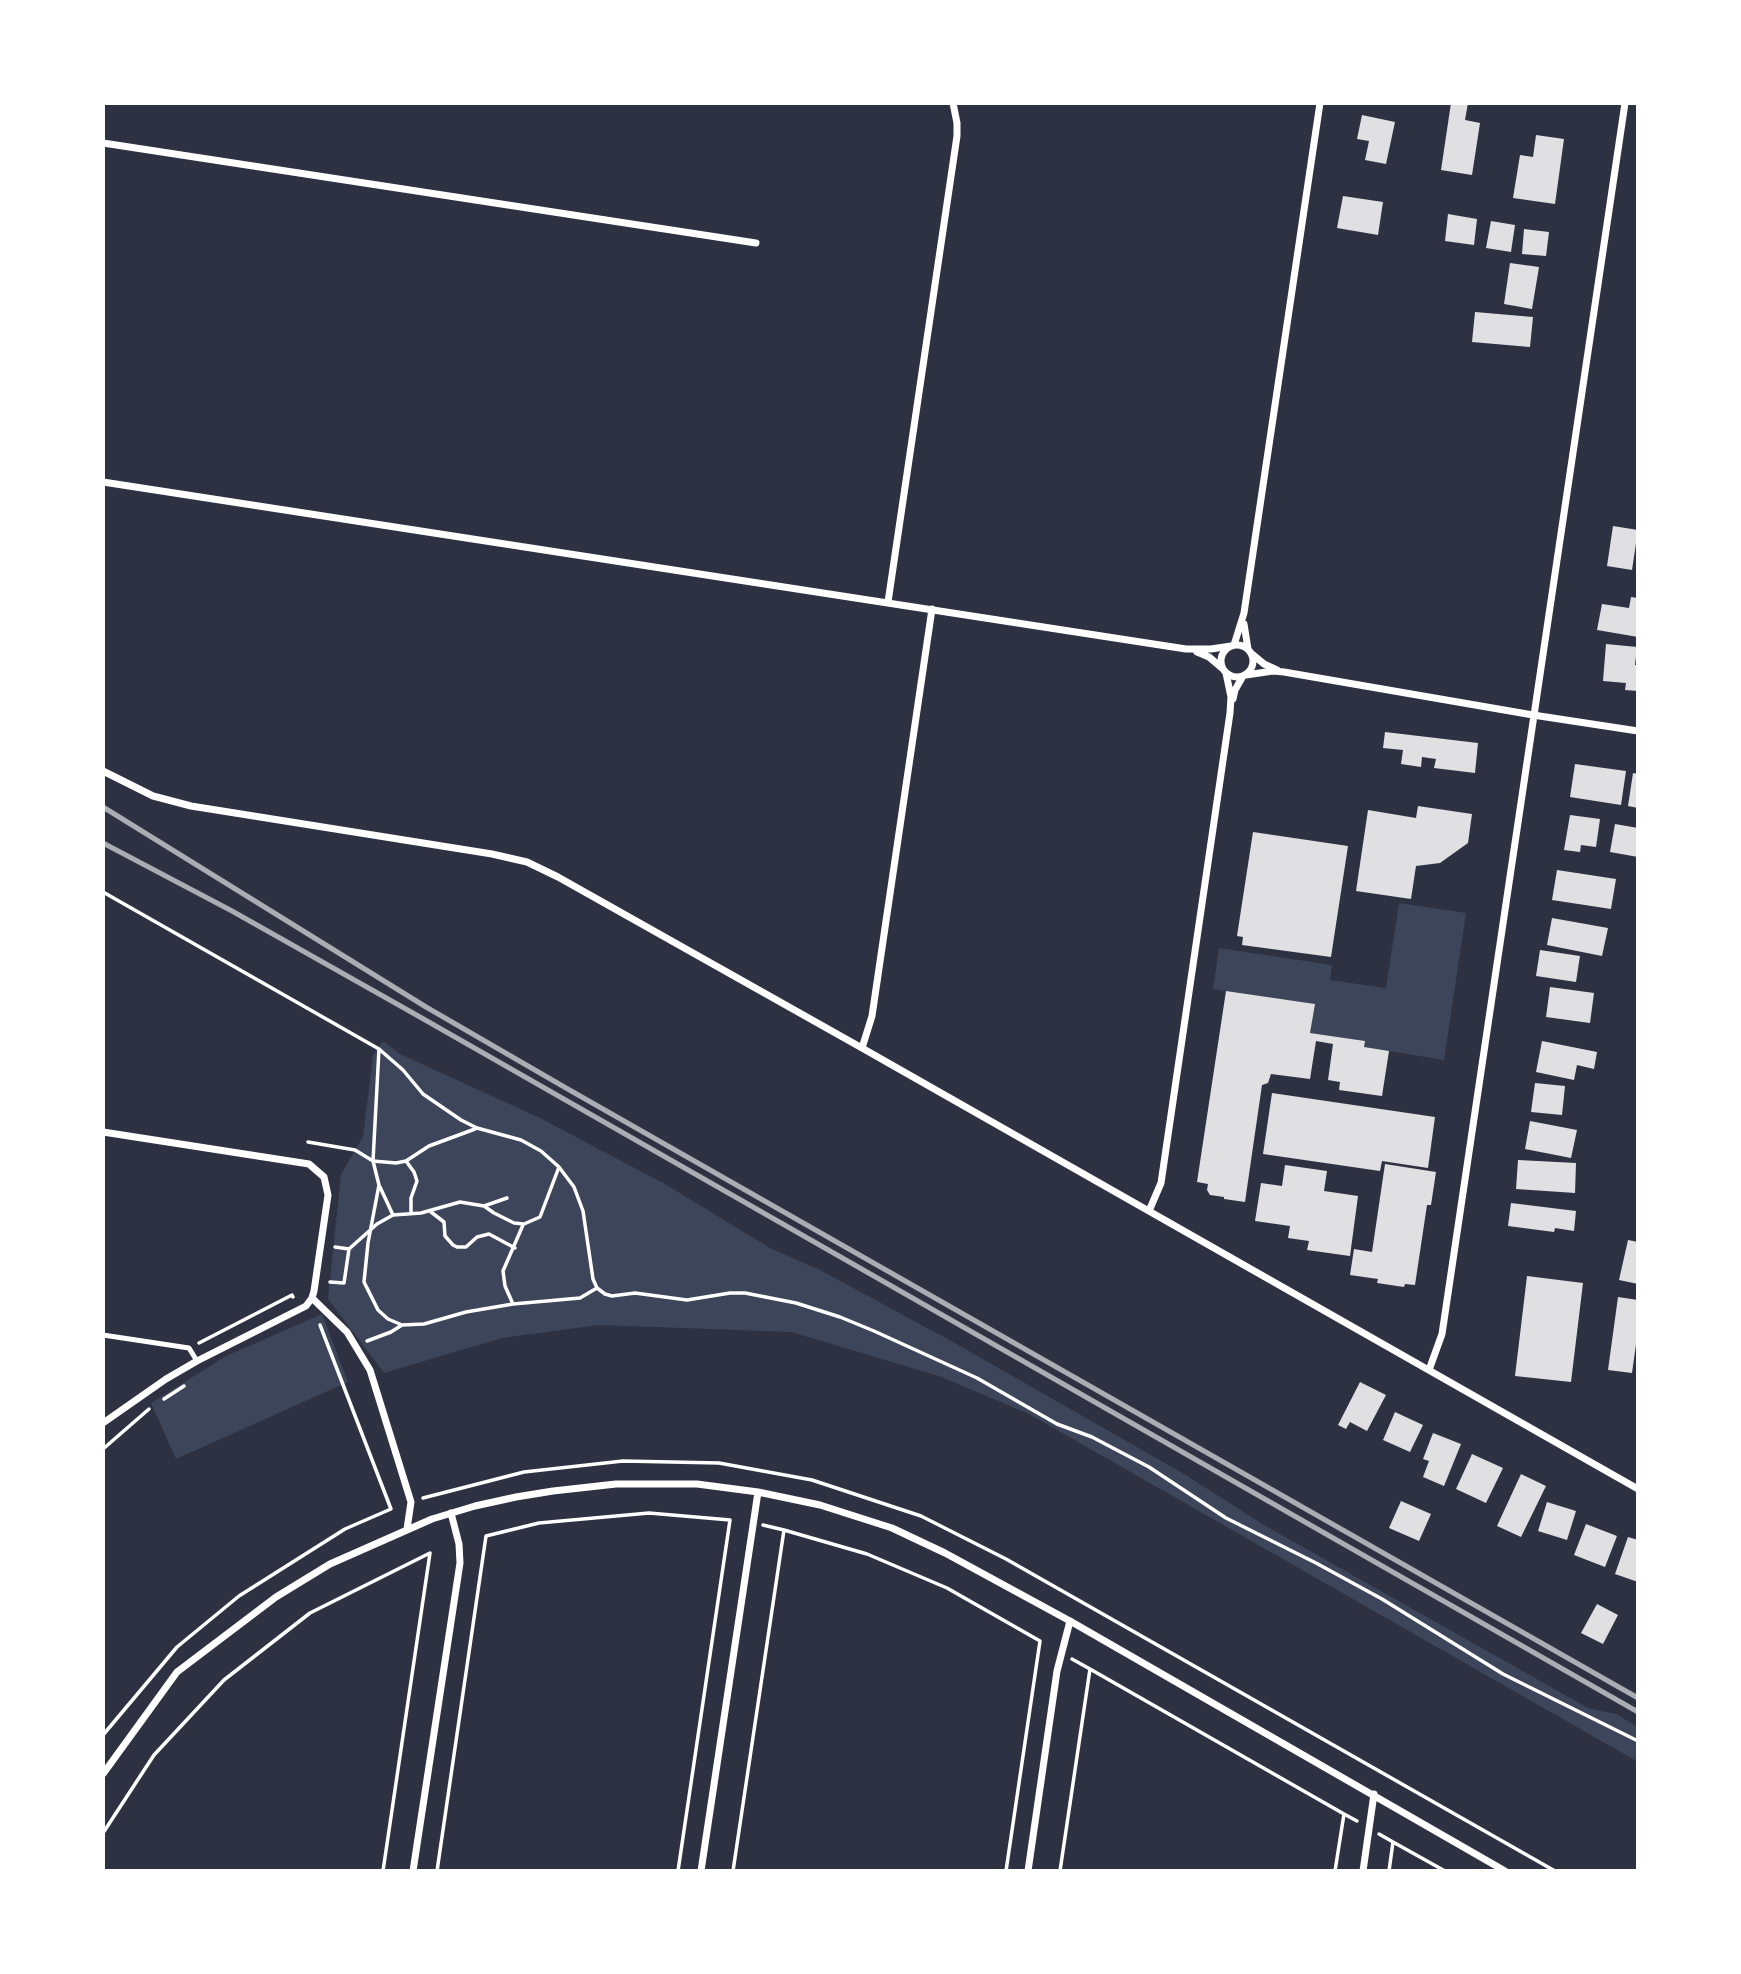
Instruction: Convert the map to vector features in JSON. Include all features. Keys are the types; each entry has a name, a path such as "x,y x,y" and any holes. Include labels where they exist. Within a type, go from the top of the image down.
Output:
{"street":[{"path":"888,602 957,136 953,103"},
{"path":"1230,713 1231,696 1222,667 1222,657 1241,629 1244,613 1320,103"},
{"path":"1429,1370 1442,1334 1625,103"},
{"path":"103,143 756,243"},
{"path":"103,482 1186,649 1203,654 1234,677 1284,672 1638,731"},
{"path":"862,1048 872,1016 932,609"},
{"path":"1149,1211 1161,1183 1230,713 1235,690 1254,663 1244,630 1244,613"},
{"path":"1186,649 1239,645 1264,664 1284,672"},
{"path":"103,771 153,796 191,806 492,854 527,863 558,877 1638,1489"},
{"path":"103,1132 301,1161 315,1167 327,1182 328,1195 312,1298 306,1307 197,1361 103,1423"},
{"path":"312,1298 347,1332 370,1370 411,1502 407,1529"},
{"path":"103,1774 177,1672 276,1597 330,1563 451,1513 516,1497 616,1484 697,1484 820,1505 892,1528 983,1572 1505,1871"},
{"path":"701,1871 758,1493"},
{"path":"413,1871 460,1563 459,1544 451,1513"},
{"path":"1028,1871 1057,1671 1070,1621"},
{"path":"1363,1871 1374,1794"}],"lane":[{"path":"103,1335 189,1348 197,1361"}],"path":[{"path":"103,892 379,1049 403,1070 424,1094 461,1120 477,1128 521,1140 541,1151 559,1167 574,1187 583,1211 592,1273 597,1288 605,1294 612,1296 635,1293 687,1300 730,1293 764,1296 814,1308 874,1331 977,1378 1057,1424 1092,1437 1149,1467 1226,1518 1361,1587 1503,1674 1638,1741"},
{"path":"379,1049 373,1161 379,1185 393,1215"},
{"path":"307,1142 355,1150 373,1161 396,1163 406,1161 429,1146 477,1128"},
{"path":"406,1161 414,1172 416,1181 411,1198 411,1213"},
{"path":"330,1282 344,1283 349,1249 393,1215 430,1211 460,1202 484,1206 504,1219 524,1224 540,1217 559,1167"},
{"path":"379,1185 364,1282 378,1310 388,1319 402,1325 424,1324 466,1312 513,1304 580,1298 597,1288"},
{"path":"484,1206 507,1198"},
{"path":"430,1211 444,1222 445,1236 457,1247 466,1247 477,1237 489,1234 514,1248"},
{"path":"513,1304 505,1286 503,1271 524,1224"},
{"path":"335,1247 349,1249"},
{"path":"189,1348 292,1294 298,1311"},
{"path":"318,1320 391,1509"},
{"path":"363,1342 402,1325"},
{"path":"103,1450 150,1408"},
{"path":"103,1735 177,1647 239,1595 345,1529 411,1502 524,1472 623,1461 719,1463 812,1480 921,1516 1006,1559 1555,1871"},
{"path":"437,1871 486,1536 550,1522 649,1513 730,1520 678,1871"},
{"path":"733,1871 784,1530 867,1554 947,1588 1040,1641 1006,1871"},
{"path":"103,1833 154,1755 224,1680 310,1613 430,1553 383,1871"},
{"path":"1060,1871 1090,1669 1344,1814 1335,1871"},
{"path":"1389,1871 1393,1842 1445,1871"}],"shaded area":[{"path":"1399,903 1466,913 1444,1060 1364,1047 1364,1041 1310,1033 1314,1004 1213,989 1219,948 1332,965 1330,980 1386,988"},
{"path":"383,1041 400,1054 540,1118 665,1184 770,1248 820,1270 953,1342 1184,1474 1264,1525 1588,1708 1616,1714 1638,1727 1638,1762 1029,1414 939,1376 791,1332 599,1325 502,1338 384,1373 328,1299 341,1174 363,1137 373,1055"},
{"path":"322,1314 348,1382 176,1459 151,1403 226,1356"}],"building":[{"path":"1451,103 1468,103 1465,120 1480,123 1472,175 1441,170"},
{"path":"1362,115 1395,122 1386,164 1365,160 1369,141 1357,139"},
{"path":"1536,135 1564,139 1555,204 1513,198 1520,155 1533,157"},
{"path":"1343,196 1383,202 1378,235 1337,228"},
{"path":"1448,214 1477,219 1474,245 1445,241"},
{"path":"1491,221 1515,225 1511,252 1486,248"},
{"path":"1524,229 1549,232 1546,256 1522,254"},
{"path":"1510,263 1539,267 1532,309 1504,304"},
{"path":"1475,312 1533,317 1530,347 1472,342"},
{"path":"1613,526 1638,530 1632,570 1607,566"},
{"path":"1631,597 1638,598 1638,637 1597,630 1602,604 1629,608"},
{"path":"1606,644 1637,647 1635,665 1638,665 1638,691 1625,690 1626,683 1603,681"},
{"path":"1385,732 1478,743 1475,773 1434,768 1436,759 1422,757 1421,767 1401,764 1403,750 1383,748"},
{"path":"1575,764 1626,771 1621,805 1570,797"},
{"path":"1633,773 1638,774 1638,808 1628,806"},
{"path":"1418,806 1472,814 1468,843 1440,863 1416,866 1411,899 1356,891 1368,810 1416,818"},
{"path":"1570,815 1600,819 1596,847 1581,845 1580,852 1564,850"},
{"path":"1615,824 1638,828 1638,857 1610,852"},
{"path":"1253,832 1348,846 1331,957 1242,945 1243,937 1237,936"},
{"path":"1557,870 1616,879 1611,909 1552,900"},
{"path":"1552,918 1608,928 1602,956 1547,945"},
{"path":"1540,950 1580,956 1576,982 1536,976"},
{"path":"1550,987 1594,993 1590,1023 1546,1017"},
{"path":"1226,991 1315,1004 1310,1033 1365,1041 1364,1047 1389,1051 1382,1096 1339,1090 1340,1082 1328,1080 1333,1044 1316,1041 1310,1079 1271,1074 1268,1083 1262,1085 1245,1202 1210,1195 1208,1184 1197,1182"},
{"path":"1542,1041 1597,1052 1594,1069 1577,1065 1574,1080 1536,1072"},
{"path":"1535,1083 1565,1086 1562,1115 1531,1112"},
{"path":"1272,1093 1435,1117 1428,1168 1382,1161 1380,1171 1263,1154"},
{"path":"1530,1121 1577,1130 1571,1158 1525,1149"},
{"path":"1518,1160 1576,1163 1575,1193 1516,1189"},
{"path":"1385,1164 1436,1172 1431,1205 1427,1205 1415,1285 1405,1284 1404,1287 1377,1283 1378,1279 1350,1275 1354,1249 1372,1252"},
{"path":"1285,1165 1327,1171 1324,1191 1358,1196 1350,1256 1307,1250 1309,1241 1288,1238 1290,1226 1255,1221 1261,1183 1282,1186"},
{"path":"1511,1203 1576,1211 1574,1231 1555,1228 1554,1232 1508,1226"},
{"path":"1628,1240 1638,1242 1638,1284 1619,1280"},
{"path":"1527,1276 1583,1283 1571,1382 1515,1376"},
{"path":"1618,1297 1638,1300 1638,1330 1632,1373 1608,1370"},
{"path":"1360,1382 1386,1395 1367,1431 1350,1422 1346,1429 1338,1425"},
{"path":"1395,1412 1423,1425 1410,1452 1383,1440"},
{"path":"1433,1433 1461,1444 1444,1486 1423,1477 1429,1461 1423,1459"},
{"path":"1472,1454 1503,1468 1486,1503 1456,1489"},
{"path":"1521,1474 1546,1486 1521,1537 1497,1526"},
{"path":"1401,1501 1431,1514 1419,1541 1389,1528"},
{"path":"1547,1502 1576,1511 1567,1540 1538,1531"},
{"path":"1586,1524 1617,1536 1605,1567 1574,1555"},
{"path":"1628,1537 1638,1540 1638,1582 1615,1574"},
{"path":"1597,1604 1618,1615 1603,1644 1581,1633"}],"railway":[{"path":"103,807 426,1007 1638,1698"},
{"path":"103,843 232,911 420,1017 1638,1712"}]}
